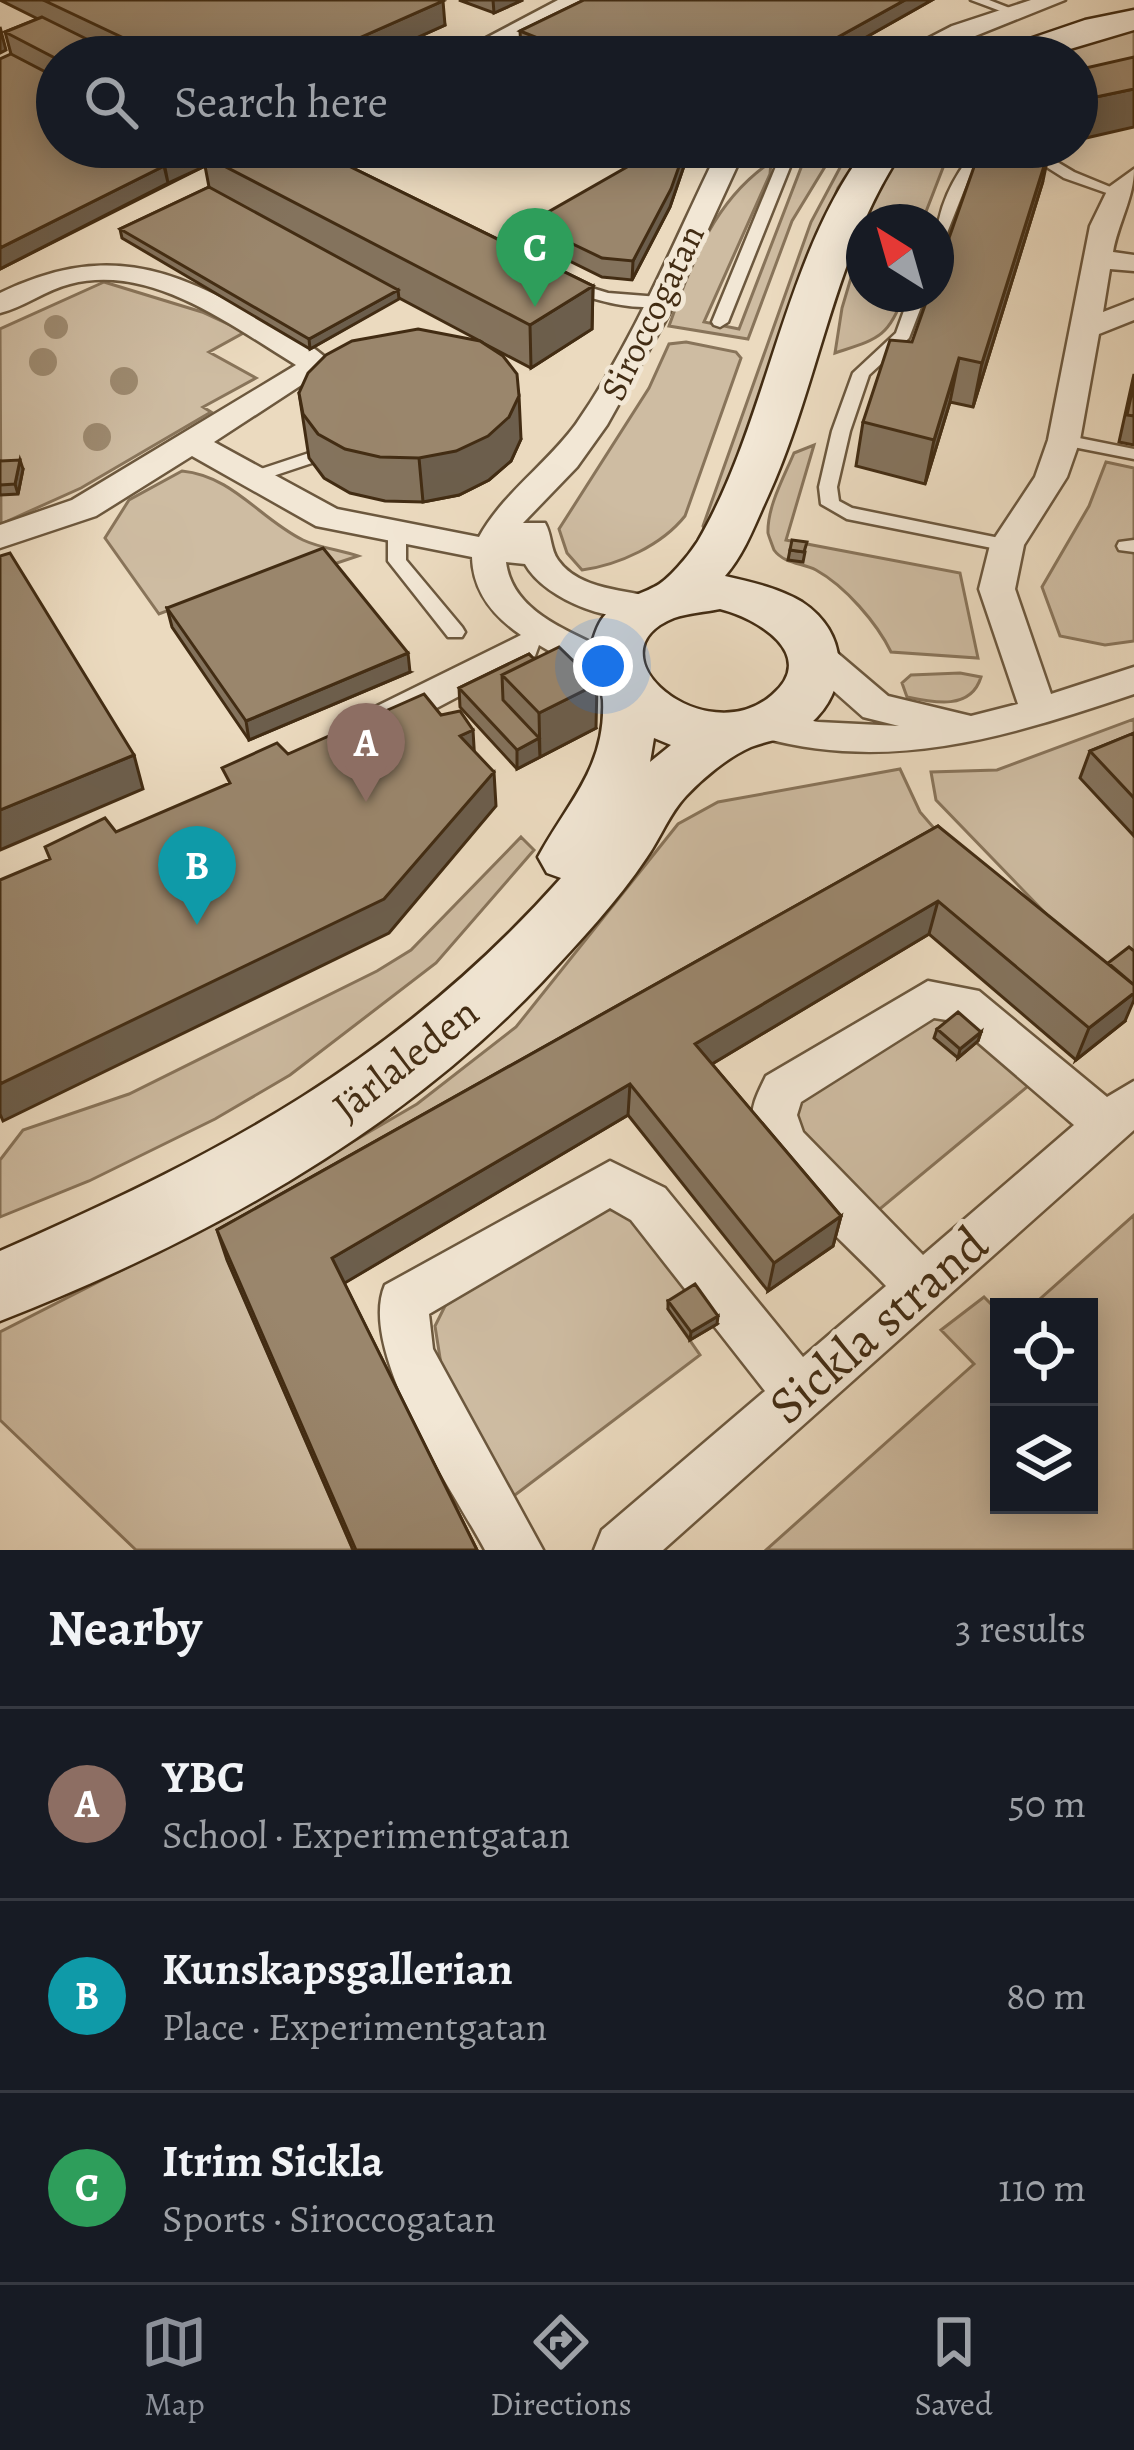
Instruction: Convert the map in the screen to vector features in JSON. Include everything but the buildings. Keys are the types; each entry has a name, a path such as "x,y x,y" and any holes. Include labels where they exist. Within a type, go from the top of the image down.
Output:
{"main road":[{"path":"1069,36 1134,20"},
{"path":"772,436 759,560 803,637 815,675 807,695 790,712 749,729 675,724 657,718 622,684 614,646 620,635 718,553 772,436 833,246 870,168"},
{"path":"663,601 720,592 760,601 803,637"},
{"name":"Järlaleden","path":"0,1257 174,1178 307,1109 437,1004 529,908 592,826 628,752 622,684"},
{"name":"Järlaleden","path":"0,1287 215,1187 330,1119 424,1052 536,944 628,839 654,794 684,764 749,729"}],"street":[{"path":"515,36 576,0"},
{"path":"956,36 1054,0"},
{"name":"Siroccogatan","path":"491,550 513,511 550,481 608,406 658,302 732,168"},
{"path":"1039,712 997,589 1007,544 1051,477 1064,440 1096,261 1126,185"},
{"path":"1096,261 1134,263"},
{"path":"1096,261 1134,285"},
{"path":"0,304 63,275 105,272 182,286 317,365 84,508 0,537"},
{"path":"1088,319 1134,310"},
{"path":"190,442 328,518 397,534 533,553 556,580 580,595 663,601"},
{"name":"Siroccogatan","path":"533,553 533,523 550,481"},
{"path":"491,550 491,578 506,605 540,632 584,649 622,684"},
{"path":"803,637 876,707 926,722 981,729"},
{"path":"351,734 489,668 522,647"},
{"path":"749,729 908,744 981,729 1134,680"},
{"path":"921,1288 784,1144 774,1115 782,1090 928,999 964,1004 1120,1113"},
{"name":"Sickla strand","path":"622,1550 1120,1113"},
{"path":"515,1550 408,1354 403,1301 610,1183 648,1204 800,1394"}],"lane":[{"path":"977,0 1014,13"},
{"path":"720,322 782,168"},
{"path":"951,204 968,168"},
{"path":"1058,168 1070,175 1126,185"},
{"path":"547,280 607,298 658,302"},
{"path":"912,312 904,335 861,373 832,468 830,504 847,513 1007,544"},
{"path":"1064,440 1134,454"},
{"path":"255,477 309,458"},
{"path":"397,534 397,561 454,632"}],"shaded area":[{"path":"1134,30 1134,79 1098,86 1098,39"},
{"path":"764,168 770,168 704,322 739,329 801,168 824,168 792,221 748,339 669,326 707,235 734,195"},
{"path":"840,168 851,168 838,188 710,538 703,526 811,222"},
{"path":"889,168 943,168 929,204 872,204 880,176"},
{"path":"104,282 202,312 245,332 209,352 256,378 203,407 211,412 81,488 1,524 0,329"},
{"path":"846,295 846,312 896,312 880,335 835,353"},
{"path":"686,342 736,352 741,358 685,516 639,552 582,570 567,553 559,529 649,388 669,344"},
{"path":"814,445 786,540 960,573 978,658 891,652 869,618 838,585 774,550 768,523 777,492 794,453"},
{"path":"1106,462 1134,468 1134,641 1105,645 1060,636 1042,587 1089,506"},
{"path":"182,471 231,489 303,540 358,556 325,567 254,578 159,614 105,538 129,500"},
{"path":"911,675 981,677 969,695 951,702 907,697 902,683"},
{"path":"1134,719 1134,964 1103,973 936,800 931,772 997,770"},
{"path":"900,769 920,812 953,850 227,1259 353,1550 136,1550 0,1420 0,1332 206,1227 417,1104 516,1027 678,824 718,802"},
{"path":"521,837 534,850 436,963 290,1075 215,1119 89,1181 0,1217 0,1160 23,1130 129,1094 377,971 411,950"},
{"path":"924,1014 956,1015 1033,1082 869,1218 795,1130 797,1099"},
{"path":"602,1209 623,1211 700,1289 668,1309 700,1355 511,1498 443,1377 435,1326 449,1298"},
{"path":"1134,1215 1134,1550 766,1550 974,1364 941,1330 984,1297 990,1303 990,1514 1098,1514 1098,1298 1041,1298"}],"place":[{"name":"Itrim Sickla","path":"535,307"},
{"name":"YBC","path":"366,802"},
{"name":"Kunskapsgallerian","path":"197,925"}]}
